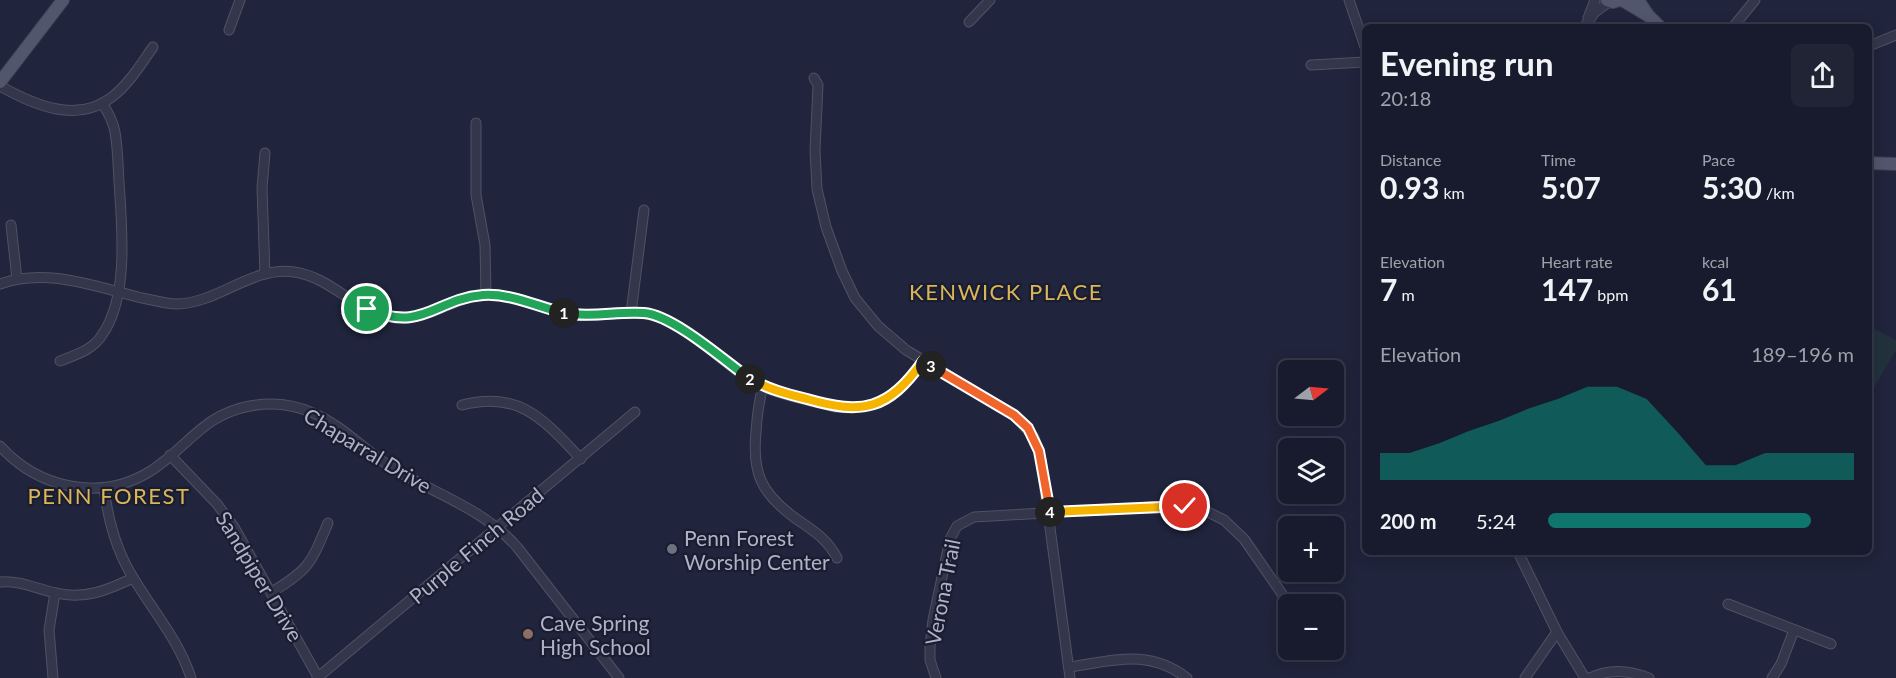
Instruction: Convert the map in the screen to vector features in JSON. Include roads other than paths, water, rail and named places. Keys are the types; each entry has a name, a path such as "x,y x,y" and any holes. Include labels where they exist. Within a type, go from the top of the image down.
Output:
{"main road":[{"path":"1615,0 1648,15"},
{"path":"1638,0 1657,24"},
{"path":"0,84 58,2"},
{"path":"1872,164 1896,164"}],"street":[{"path":"229,30 240,0"},
{"path":"969,22 990,0"},
{"path":"1349,0 1362,38"},
{"path":"1585,24 1595,0"},
{"path":"1586,24 1595,12 1615,0"},
{"path":"1735,24 1755,0"},
{"path":"1872,45 1896,35"},
{"path":"0,84 33,103 61,110 86,109 102,103 121,87 153,47"},
{"path":"1311,65 1362,62"},
{"path":"814,78 818,86 815,150 817,189 825,227 842,272 855,298 878,326 906,350 1005,409 1028,428 1034,437 1041,460 1070,678"},
{"path":"60,362 88,349 101,337 112,317 118,292 121,220 117,147 112,122 102,103"},
{"path":"476,123 476,195 484,245 486,295"},
{"path":"265,153 262,188 265,274"},
{"path":"631,314 644,210"},
{"path":"11,225 17,279"},
{"path":"0,284 29,277 56,278 166,303 185,303 265,274 285,271 306,274 328,284 367,309 394,318 425,315 456,302 486,295 510,297 574,315 650,314 669,321 763,386 835,407 857,408 890,397 908,382 923,361"},
{"path":"763,386 759,401 754,453 760,481 777,503 827,541 837,558"},
{"path":"462,405 496,400 521,407 547,424 580,459"},
{"name":"Chaparral Drive","path":"0,446 18,464 44,479 72,487 104,488 135,479 148,472 199,429 229,412 262,404 299,408 325,419 391,467 472,510 498,527 517,547 619,678"},
{"name":"Purple Finch Road","path":"317,677 635,412"},
{"name":"Sandpiper Drive","path":"170,455 217,504 234,527 317,677"},
{"path":"104,488 118,547 133,578 180,650 191,678"},
{"name":"Verona Trail","path":"936,678 930,660 930,647 946,552 953,532 962,522 974,517 1185,506 1206,511 1224,520 1244,539 1282,594"},
{"path":"272,592 296,578 308,566 328,523"},
{"path":"1519,555 1557,632 1585,678"},
{"path":"0,582 25,585 55,593 90,595 101,593 133,578"},
{"path":"53,678 50,630 55,593"},
{"path":"1728,604 1831,644"},
{"path":"1772,678 1781,664 1794,630"},
{"path":"1525,678 1557,632"},
{"path":"1069,667 1145,659 1163,663 1187,678"},
{"path":"1590,678 1603,673 1623,671 1649,678"}],"place":[{"name":"Penn Forest Worship Center","path":"672,549"},
{"name":"Cave Spring High School","path":"528,634"}],"district":[{"name":"KENWICK PLACE","path":"1006,291"},
{"name":"PENN FOREST","path":"109,495"}]}
